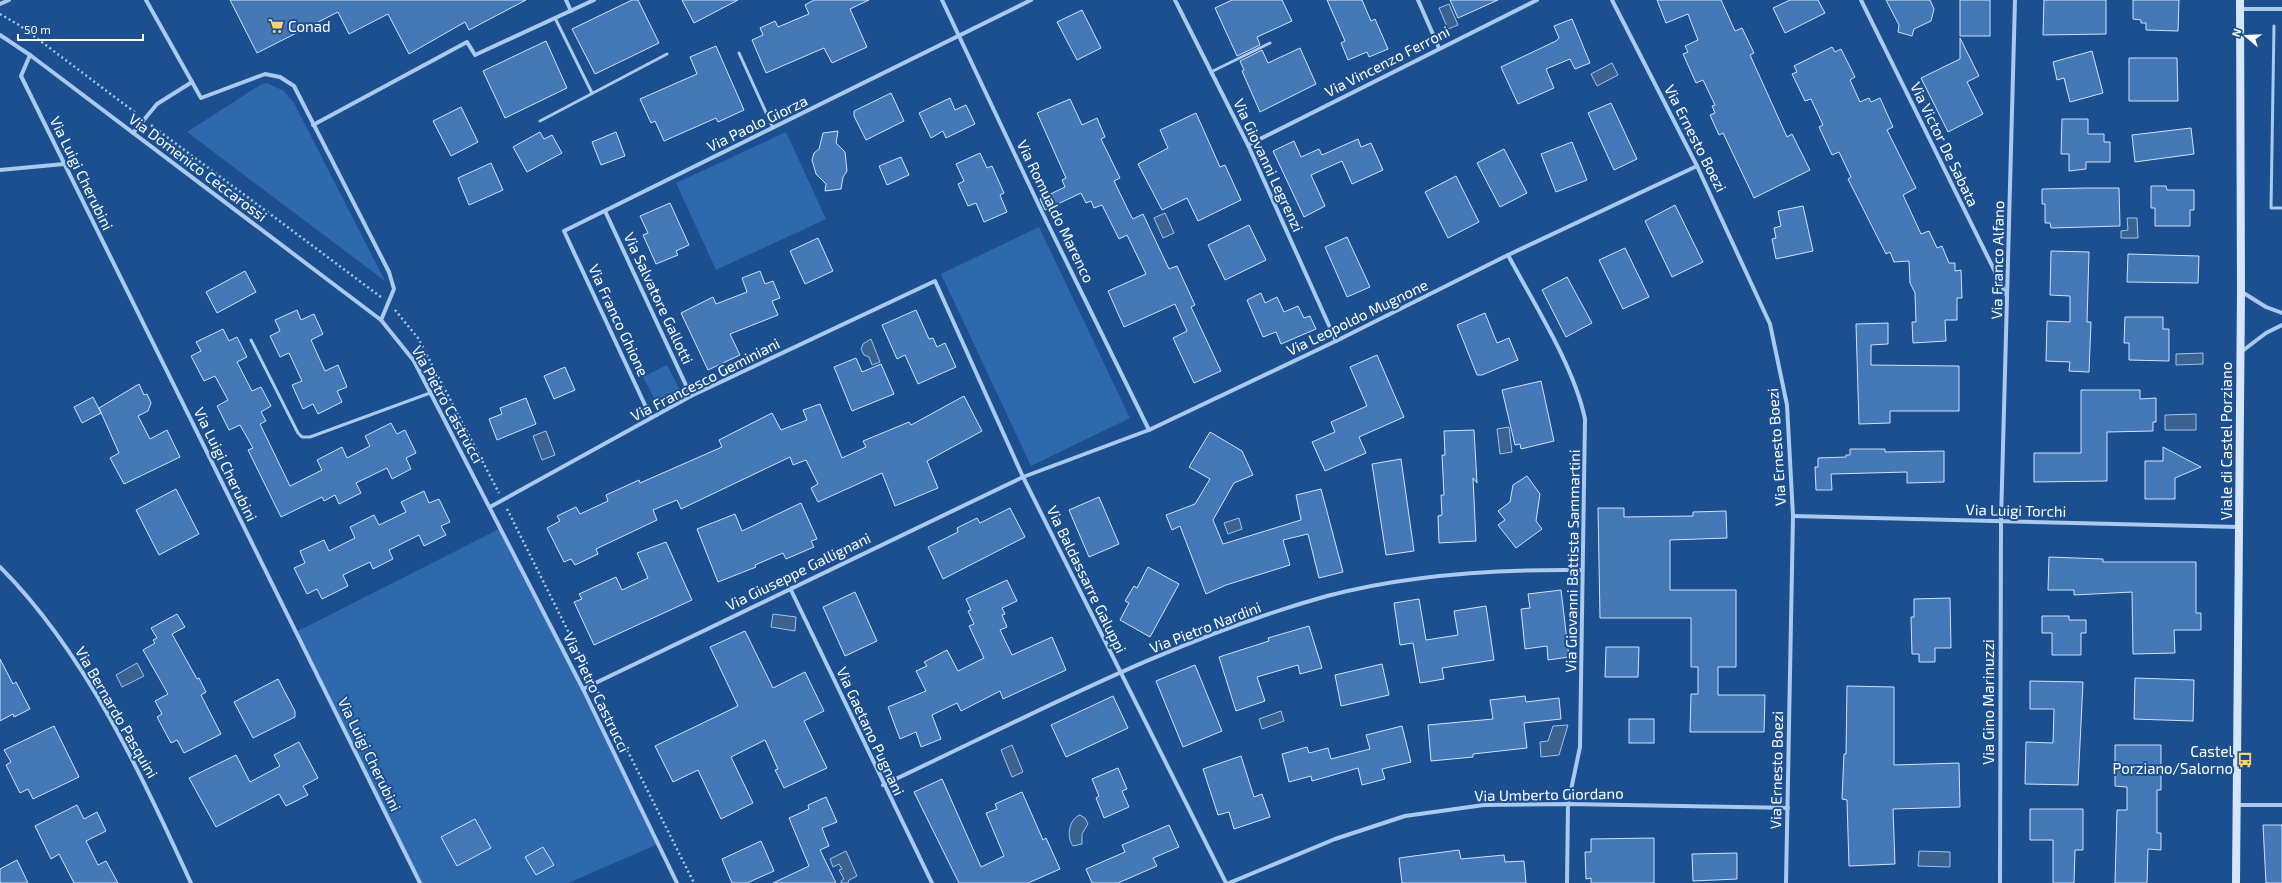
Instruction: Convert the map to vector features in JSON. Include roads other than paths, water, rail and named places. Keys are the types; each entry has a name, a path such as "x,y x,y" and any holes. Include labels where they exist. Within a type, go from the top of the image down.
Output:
{"street":[{"path":"0,4 9,0"},
{"path":"146,0 201,98 266,74 280,77 294,86 390,272 394,289 381,320"},
{"path":"566,0 571,11"},
{"path":"313,125 467,42 475,55 594,0"},
{"name":"Via Romualdo Marenco","path":"942,0 1042,212 1149,430"},
{"name":"Via Paolo Giorza","path":"564,231 1031,0"},
{"name":"Via Giovanni Legrenzi","path":"1175,0 1248,145 1336,341"},
{"path":"1418,0 1439,48"},
{"name":"Via Vincenzo Ferroni","path":"1248,145 1537,0"},
{"name":"Via Ernesto Boezi","path":"1612,0 1697,166 1770,324 1787,405 1793,516 1786,883"},
{"name":"Via Victor De Sabata","path":"1861,0 2008,298"},
{"name":"Via Franco Alfano","path":"2001,521 2015,0"},
{"name":"Viale di Castel Porziano","path":"2236,883 2235,805 2241,292 2240,0"},
{"path":"2239,9 2282,9"},
{"name":"Via Domenico Ceccarossi","path":"0,35 30,55 381,320"},
{"name":"Via Luigi Cherubini","path":"30,55 21,76 420,883"},
{"path":"133,133 158,104 192,82"},
{"path":"0,170 64,164"},
{"name":"Via Leopoldo Mugnone","path":"1023,477 1149,430 1336,341 1508,255 1697,166"},
{"name":"Via Salvatore Gallotti","path":"605,211 691,396"},
{"name":"Via Franco Ghione","path":"564,231 651,418"},
{"name":"Via Giovanni Battista Sammartini","path":"1508,255 1568,368 1582,401 1586,439 1582,570 1580,747 1568,804 1567,883"},
{"name":"Via Francesco Geminiani","path":"490,507 691,396 935,281"},
{"name":"Via Baldassarre Galuppi","path":"935,281 1023,477 1227,883"},
{"path":"2241,292 2266,307 2282,313"},
{"name":"Via Pietro Castrucci","path":"381,320 414,361 583,688 677,883"},
{"path":"2240,352 2266,333 2282,325"},
{"name":"Via Giuseppe Gallignani","path":"583,688 1023,477"},
{"name":"Via Luigi Torchi","path":"1793,516 2239,526"},
{"name":"Via Gino Marinuzzi","path":"2000,883 2001,521"},
{"name":"Via Bernardo Pasquini","path":"0,567 25,592 75,659 151,796 191,883"},
{"name":"Via Pietro Nardini","path":"883,785 1121,673 1228,627 1329,596 1406,581 1514,569 1582,570"},
{"name":"Via Gaetano Pugnani","path":"790,588 883,785 932,883"},
{"name":"Via Umberto Giordano","path":"1227,883 1335,838 1405,816 1484,805 1568,804 1788,808"},
{"path":"2235,805 2282,805"},
{"path":"1241,878 1243,883"}],"lane":[{"path":"555,18 592,93"},
{"path":"2274,26 2271,208 2282,208"},
{"path":"1211,72 1270,43"},
{"path":"540,121 667,54"},
{"path":"739,54 773,128"},
{"path":"251,340 298,433 302,437 310,437 430,393"}],"place":[{"name":"Conad","path":"276,26"},
{"name":"Castel Porziano/Salorno","path":"2245,760"}]}
